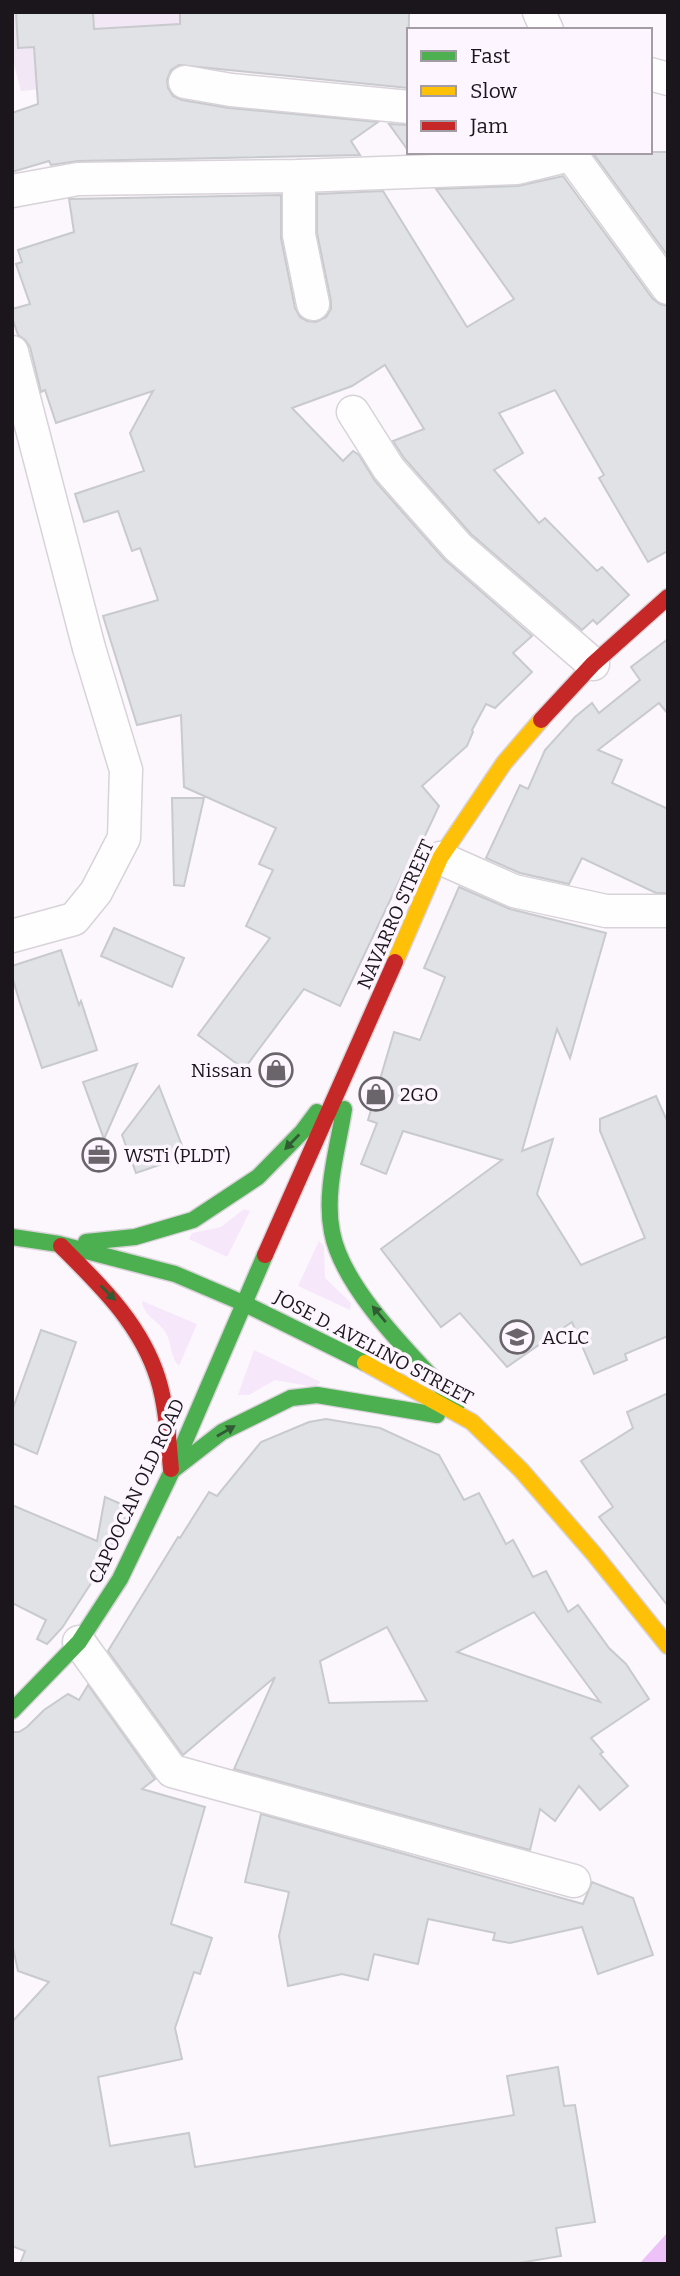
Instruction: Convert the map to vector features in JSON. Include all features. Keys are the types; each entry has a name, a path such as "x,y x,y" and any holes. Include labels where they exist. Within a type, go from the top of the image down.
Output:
{"main road":[{"name":"NAVARRO STREET","path":"243,1303 349,1069 440,858 504,763 593,664 668,597"},
{"path":"59,1244 135,1237 193,1220 258,1177 302,1132 349,1069"},
{"path":"349,1069 332,1199 331,1231 338,1255 372,1307 472,1422"},
{"name":"JOSE D. AVELINO STREET","path":"12,1237 59,1244 175,1274 243,1303 355,1357 472,1422 522,1470 668,1646"},
{"path":"59,1244 116,1301 136,1329 153,1362 164,1403 172,1471"},
{"name":"CAPOOCAN OLD ROAD","path":"12,1711 79,1642 121,1579 172,1471 243,1303"},
{"path":"172,1471 222,1432 291,1398 317,1395 472,1422"}],"street":[{"path":"185,82 231,90 407,107"},
{"path":"12,191 78,179 299,176 517,168 570,154 668,288"},
{"path":"299,176 299,235 313,304"},
{"path":"12,352 89,648 126,770 124,838 96,892 74,919 12,936"},
{"path":"354,412 389,469 458,547 593,664"},
{"path":"440,858 514,891 606,911 668,911"},
{"path":"79,1642 172,1771 574,1881"}],"shaded area":[{"path":"12,12 241,12 251,69 21,91 12,57"},
{"path":"244,1209 250,1211 227,1257 189,1239 192,1233 221,1227"},
{"path":"319,1241 324,1246 325,1278 351,1303 350,1310 298,1286"},
{"path":"142,1301 197,1324 179,1366 166,1333 145,1311"},
{"path":"254,1350 321,1382 314,1387 275,1380 249,1395 238,1395"},
{"path":"668,2232 668,2264 639,2264"}],"building":[{"path":"16,12 93,12 94,29 180,24 180,12 409,12 407,88 179,65 171,70 167,80 173,96 182,100 229,108 378,122 351,141 360,155 78,161 51,165 49,161 12,172 12,113 38,104 34,47 18,48"},
{"path":"389,124 407,125 407,149"},
{"path":"668,152 668,256 593,154"},
{"path":"563,176 653,299 668,306 668,551 648,562 599,478 604,475 555,390 499,413 523,453 494,470 539,523 545,518 597,571 602,567 629,595 597,624 593,620 582,630 471,534 404,458 393,441 424,429 385,365 352,386 292,408 343,461 353,451 359,455 375,481 444,559 532,636 513,653 532,672 495,708 486,704 467,746 422,786 439,806 407,874 403,873 340,1006 304,989 244,1069 198,1035 270,938 246,926 273,870 259,864 276,828 184,787 181,715 137,725 103,616 158,600 140,548 132,551 118,511 84,522 75,494 144,471 130,433 153,391 56,423 45,390 41,392 30,347 18,335 12,317 12,309 30,304 16,264 22,262 18,250 74,232 69,199 281,195 281,238 295,308 300,317 316,322 326,317 331,309 317,233 317,194 383,191 467,327 514,299 436,189 518,186"},
{"path":"668,639 668,714 659,703 598,750 622,760 612,783 668,809 668,893 656,893 582,858 569,884 520,873 486,858 520,785 528,789 545,750 575,717 592,703 599,713 640,680 631,667"},
{"path":"172,798 204,798 184,886 174,885"},
{"path":"459,887 510,909 606,933 570,1058 557,1029 522,1151 553,1139 537,1194 581,1265 645,1238 600,1131 600,1119 656,1096 668,1123 668,1336 625,1354 627,1360 594,1374 572,1322 507,1367 460,1313 441,1327 381,1249 502,1160 403,1131 386,1174 361,1164 377,1123 368,1120 394,1032 420,1040 445,977 424,968"},
{"path":"114,928 184,958 172,987 101,956"},
{"path":"61,950 97,1050 42,1068 19,1000 12,966"},
{"path":"137,1064 104,1139 83,1082"},
{"path":"159,1086 186,1156 136,1173 122,1135"},
{"path":"41,1330 76,1342 37,1454 12,1443 12,1411"},
{"path":"668,1393 668,1606 599,1517 613,1507 581,1461 633,1428 627,1412"},
{"path":"326,1419 380,1428 439,1455 464,1500 479,1493 506,1544 513,1540 533,1577 546,1571 568,1612 578,1605 609,1648 626,1664 649,1699 591,1738 603,1752 600,1754 628,1786 600,1810 579,1786 555,1821 540,1809 530,1850 234,1769 275,1677 183,1755 108,1651 209,1492 217,1496 261,1442 309,1422","holes":["534,1612 547,1630 600,1702 457,1652","387,1627 427,1701 329,1703 320,1661"]},
{"path":"105,1497 130,1508 101,1568 62,1628 47,1644 37,1639 46,1620 12,1603 12,1505 97,1541"},
{"path":"88,1685 155,1779 142,1789 205,1807 171,1924 212,1938 200,1974 194,1972 175,2028 182,2059 98,2077 110,2146 189,2133 195,2167 514,2115 507,2076 558,2067 564,2106 575,2105 595,2222 556,2228 561,2256 513,2264 20,2264 25,2251 12,2246 12,2022 49,1982 18,1971 12,1943 12,1732 19,1732 27,1727 44,1710 68,1694 79,1700"},
{"path":"261,1814 583,1904 592,1882 633,1898 653,1955 598,1974 582,1927 510,1943 493,1940 495,1933 428,1919 418,1964 374,1954 368,1980 342,1974 288,1986 279,1936 289,1892 245,1882"}],"traffic: fast":[{"path":"344,1109 330,1201 332,1232 339,1255 351,1278 384,1324 457,1404"},
{"path":"86,1242 135,1237 193,1220 258,1177 302,1132 317,1112"},
{"path":"12,1237 59,1244 175,1274 243,1303 365,1363"},
{"path":"12,1711 79,1642 120,1579 172,1471 265,1255"},
{"path":"173,1470 222,1432 291,1398 317,1395 437,1415"}],"traffic: slow":[{"path":"395,962 440,858 504,763 541,720"},
{"path":"365,1363 472,1422 521,1470 594,1554 668,1646"}],"traffic: jam":[{"path":"541,720 593,664 668,597"},
{"path":"265,1255 395,962"},
{"path":"61,1246 118,1307 151,1359 163,1401 171,1469"}],"place":[{"name":"Nissan","path":"276,1070"},
{"name":"2GO","path":"376,1094"},
{"name":"WSTi (PLDT)","path":"99,1155"},
{"name":"ACLC","path":"517,1337"}]}
